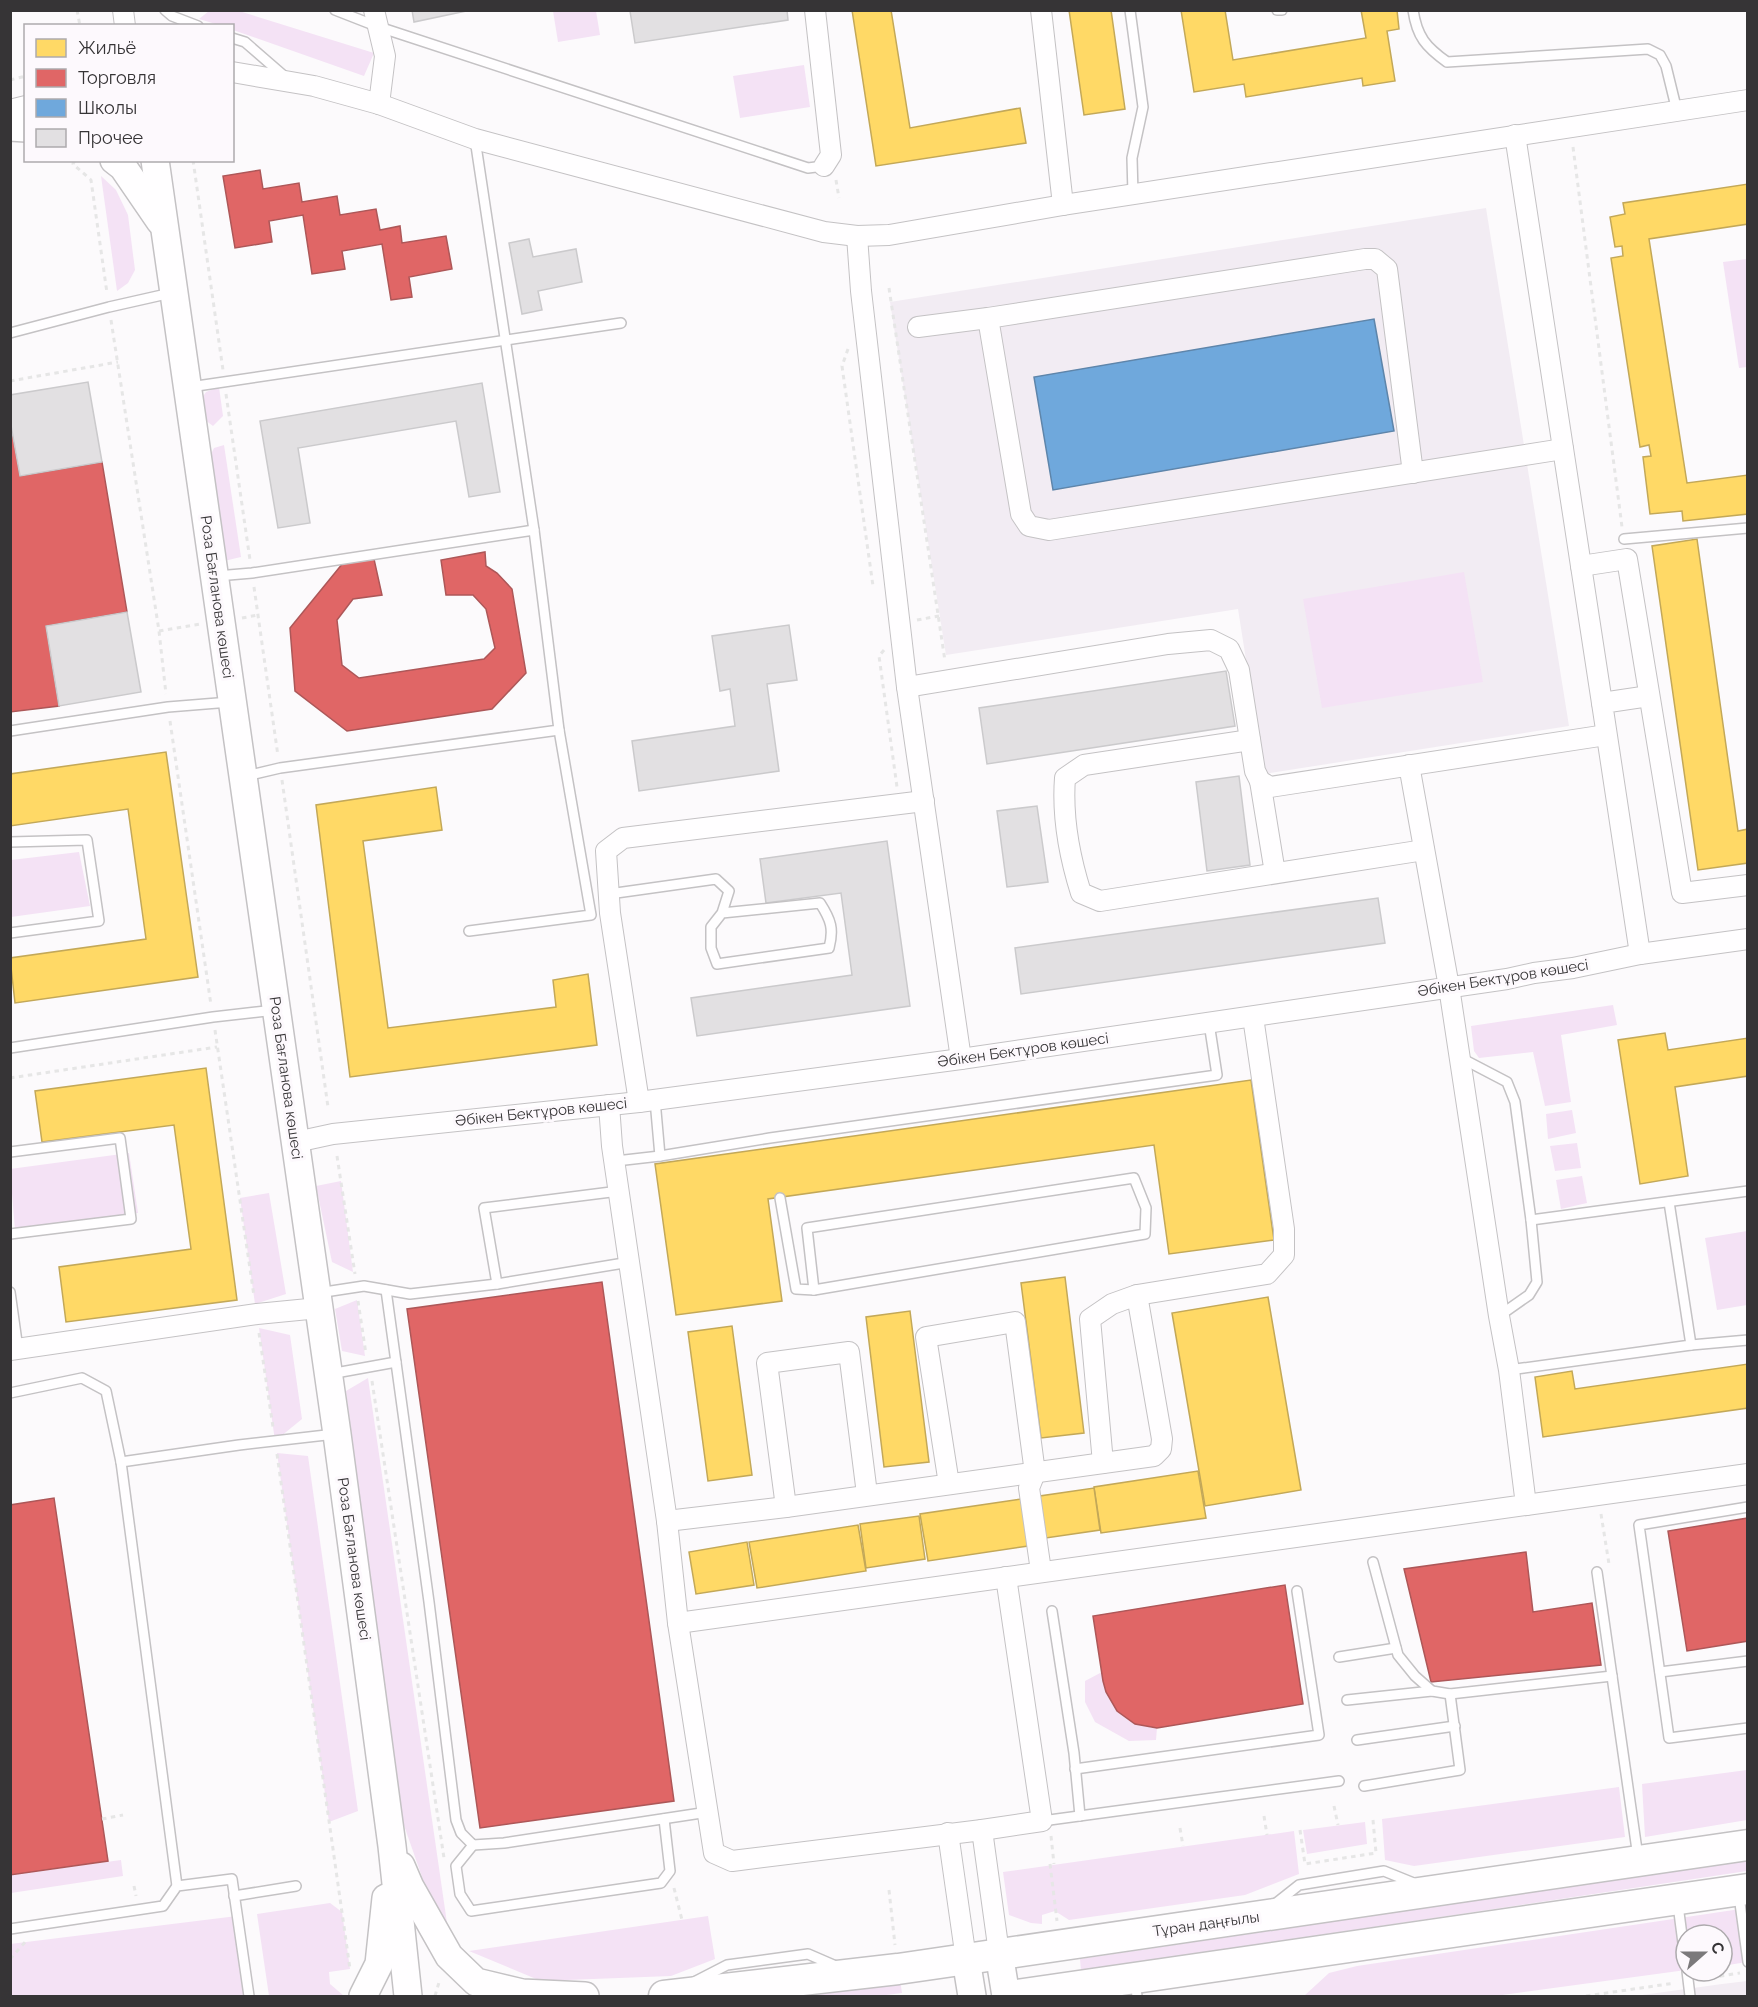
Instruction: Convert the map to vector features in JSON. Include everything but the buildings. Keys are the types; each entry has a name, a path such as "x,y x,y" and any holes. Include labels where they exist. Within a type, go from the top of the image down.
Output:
{"main road":[{"name":"Тұран даңғылы","path":"665,1996 966,1959 1748,1845"},
{"path":"1011,1996 1136,1988 1743,1889"}],"street":[{"path":"815,10 831,155 824,166"},
{"path":"1041,10 1063,205"},
{"path":"375,18 385,56 379,104"},
{"path":"234,72 314,86 379,104 475,139 824,232 857,236 889,235 1063,205 1748,100"},
{"path":"1515,135 1640,954"},
{"path":"117,162 123,167 164,228"},
{"name":"Роза Бағланова көшесі","path":"155,162 329,1375 392,1846 408,1996"},
{"path":"857,236 861,291 908,687 961,1059"},
{"path":"918,327 1353,260 1375,259 1387,269 1413,473"},
{"path":"988,318 1021,514 1029,526 1049,530 1563,449"},
{"path":"1581,566 1627,559 1682,893 1748,885"},
{"path":"908,687 1168,644 1211,640 1229,649 1239,670 1255,771 1260,781 1275,873"},
{"path":"1602,703 1649,696"},
{"path":"1260,781 1270,787 1284,786 1606,735"},
{"path":"1250,740 1084,765 1065,778 1063,804 1071,864 1081,893 1100,901 1424,850"},
{"path":"1409,765 1449,987 1509,1370 1526,1505"},
{"path":"647,1101 603,908 606,851 623,838 924,801"},
{"name":"Әбікен Бектұров көшесі","path":"296,1142 333,1134 647,1101 961,1059 1253,1017 1574,968 1640,954 1748,939"},
{"path":"1103,1463 1090,1319 1112,1304 1137,1295 1267,1274 1284,1255 1284,1228 1253,1017"},
{"path":"609,1105 612,1146 667,1521 678,1623 714,1853 732,1861 948,1833 1046,1826 1005,1577"},
{"path":"667,1521 786,1507 1154,1456 1161,1449 1162,1439 1137,1295"},
{"path":"14,1350 256,1314 318,1300"},
{"path":"949,1484 926,1337 1015,1322 1035,1473 1029,1488 1041,1571"},
{"path":"786,1507 767,1363 849,1352 867,1494"},
{"path":"678,1623 1748,1474"},
{"path":"982,1830 1006,1996"},
{"path":"948,1833 972,1996"},
{"path":"363,1996 379,1964 392,1846"},
{"path":"392,1846 410,1887 449,1956 476,1982 522,1993 585,1996"}],"lane":[{"path":"165,10 172,16 193,24"},
{"path":"335,10 375,18 808,168 824,166"},
{"path":"1130,10 1143,107 1132,158 1133,194"},
{"path":"1277,10 1282,10"},
{"path":"1413,10 1416,28 1428,49 1447,62 1648,49 1660,55 1666,66 1677,111"},
{"path":"234,39 245,42 290,82"},
{"path":"475,139 534,530 559,730 603,908"},
{"path":"10,333 109,307 174,293"},
{"path":"188,388 621,323"},
{"path":"1624,539 1748,528"},
{"path":"215,576 252,573 534,530"},
{"path":"10,731 168,707 232,701"},
{"path":"243,777 280,768 559,730"},
{"path":"10,842 87,840 99,921 10,933"},
{"path":"469,931 603,908 716,879 729,891 722,913 711,927 711,948 717,964 829,948 832,934 828,915 820,903 722,913"},
{"path":"10,1048 213,1017 277,1010"},
{"path":"616,1161 1217,1075 1209,1023"},
{"path":"1460,1057 1507,1082 1515,1102 1537,1282 1529,1295 1499,1316"},
{"path":"647,1101 660,1156"},
{"path":"10,1152 120,1138 131,1219 10,1234"},
{"path":"780,1198 796,1289 814,1290 1145,1234 1146,1208 1134,1178 807,1228 814,1290"},
{"path":"497,1284 484,1208 619,1191"},
{"path":"1531,1220 1748,1191"},
{"path":"1669,1202 1690,1345"},
{"path":"318,1300 355,1287 364,1286 410,1294 497,1284 630,1262"},
{"path":"386,1290 456,1820 461,1833 473,1845"},
{"path":"10,1292 14,1350"},
{"path":"1509,1370 1690,1345 1748,1340"},
{"path":"329,1375 396,1362"},
{"path":"10,1393 82,1378 106,1391 121,1462 177,1886 163,1906 10,1929"},
{"path":"121,1462 337,1434"},
{"path":"1748,1507 1640,1525 1669,1738 1748,1728"},
{"path":"1373,1562 1398,1655 1415,1676 1432,1690"},
{"path":"1597,1572 1639,1861"},
{"path":"1075,1770 1318,1735 1298,1591"},
{"path":"1052,1611 1080,1816"},
{"path":"1339,1657 1396,1648"},
{"path":"1660,1672 1748,1661"},
{"path":"1347,1700 1432,1690 1450,1694 1612,1676"},
{"path":"1364,1786 1460,1770 1450,1694"},
{"path":"1357,1740 1455,1726"},
{"path":"1046,1826 1080,1816 1339,1781"},
{"path":"664,1819 670,1871 661,1883 471,1911 460,1894 456,1866 473,1845 504,1843 708,1812"},
{"path":"177,1886 232,1879 249,1996"},
{"path":"234,1896 296,1886"},
{"path":"1743,1889 1748,1962"},
{"path":"1677,1899 1680,1923"}],"path":[{"path":"1570,127 1624,539"},
{"path":"74,162 73,164 90,180 118,362 159,631 168,707 350,1969"},
{"path":"193,162 328,1107"},
{"path":"889,288 948,680"},
{"path":"851,342 842,366 873,586 882,594"},
{"path":"10,381 118,362"},
{"path":"886,647 879,656 900,804"},
{"path":"10,1078 217,1047"},
{"path":"336,1156 444,1858"},
{"path":"1334,1806 1338,1825"},
{"path":"102,1819 123,1815"},
{"path":"1264,1816 1267,1835"},
{"path":"1300,1830 1305,1864 1376,1853 1373,1820"},
{"path":"1046,1826 1057,1922"},
{"path":"1180,1828 1183,1846"},
{"path":"670,1871 682,1920"},
{"path":"890,1890 896,1952"},
{"path":"1586,1996 1674,1983"}],"shaded area":[{"path":"209,11 239,11 374,53 364,76 234,30 234,24 216,24 199,19"},
{"path":"553,11 596,11 600,35 558,42"},
{"path":"804,65 810,107 740,118 733,76"},
{"path":"101,176 116,190 128,215 135,270 128,283 117,291"},
{"path":"1486,208 1569,726 1264,774 1238,609 946,655 890,302"},
{"path":"1747,259 1747,367 1739,368 1723,262"},
{"path":"219,387 223,416 213,426 205,420 200,401 206,392"},
{"path":"224,445 241,557 224,561 210,456 214,448"},
{"path":"1464,572 1483,682 1322,708 1303,599"},
{"path":"79,852 90,906 11,917 11,860"},
{"path":"1613,1005 1617,1025 1561,1035 1571,1102 1545,1106 1533,1052 1479,1058 1474,1051 1471,1026"},
{"path":"1572,1110 1576,1133 1548,1139 1546,1114"},
{"path":"1577,1143 1581,1168 1555,1171 1550,1146"},
{"path":"129,1153 138,1213 15,1230 10,1169"},
{"path":"1582,1176 1587,1203 1561,1209 1556,1180"},
{"path":"341,1181 353,1272 332,1262 316,1186"},
{"path":"269,1193 286,1294 255,1304 240,1198"},
{"path":"1747,1231 1747,1305 1717,1310 1705,1238"},
{"path":"357,1300 365,1356 342,1351 335,1309"},
{"path":"259,1328 290,1335 302,1419 275,1441"},
{"path":"368,1378 448,1930 437,1920 399,1811 346,1391"},
{"path":"277,1453 308,1456 358,1811 329,1822"},
{"path":"1102,1672 1108,1694 1118,1711 1134,1722 1157,1728 1156,1740 1129,1741 1095,1722 1085,1702 1085,1681"},
{"path":"1747,1770 1747,1820 1645,1837 1642,1784"},
{"path":"1619,1787 1625,1837 1414,1866 1385,1860 1382,1819"},
{"path":"1365,1822 1367,1844 1307,1854 1303,1830"},
{"path":"1294,1831 1299,1874 1245,1895 1069,1920 1055,1911 1042,1915 1042,1924 1031,1923 1009,1915 1003,1872"},
{"path":"121,1860 123,1876 11,1893 11,1875"},
{"path":"1747,1860 1747,1871 1081,1971 1080,1959"},
{"path":"330,1903 342,1912 350,1969 329,1972 330,1984 344,1996 269,1996 257,1914"},
{"path":"1747,1908 1747,1962 1734,1964 1734,1923 1674,1923 1674,1972 1495,1996 1304,1996 1329,1973 1357,1966"},
{"path":"237,1916 249,1996 11,1996 10,1944"},
{"path":"708,1916 715,1959 671,1976 541,1981 469,1951"},
{"path":"900,1980 902,1993 879,1996 783,1996"},
{"path":"1747,1981 1747,1996 1635,1996 1734,1983"}]}
